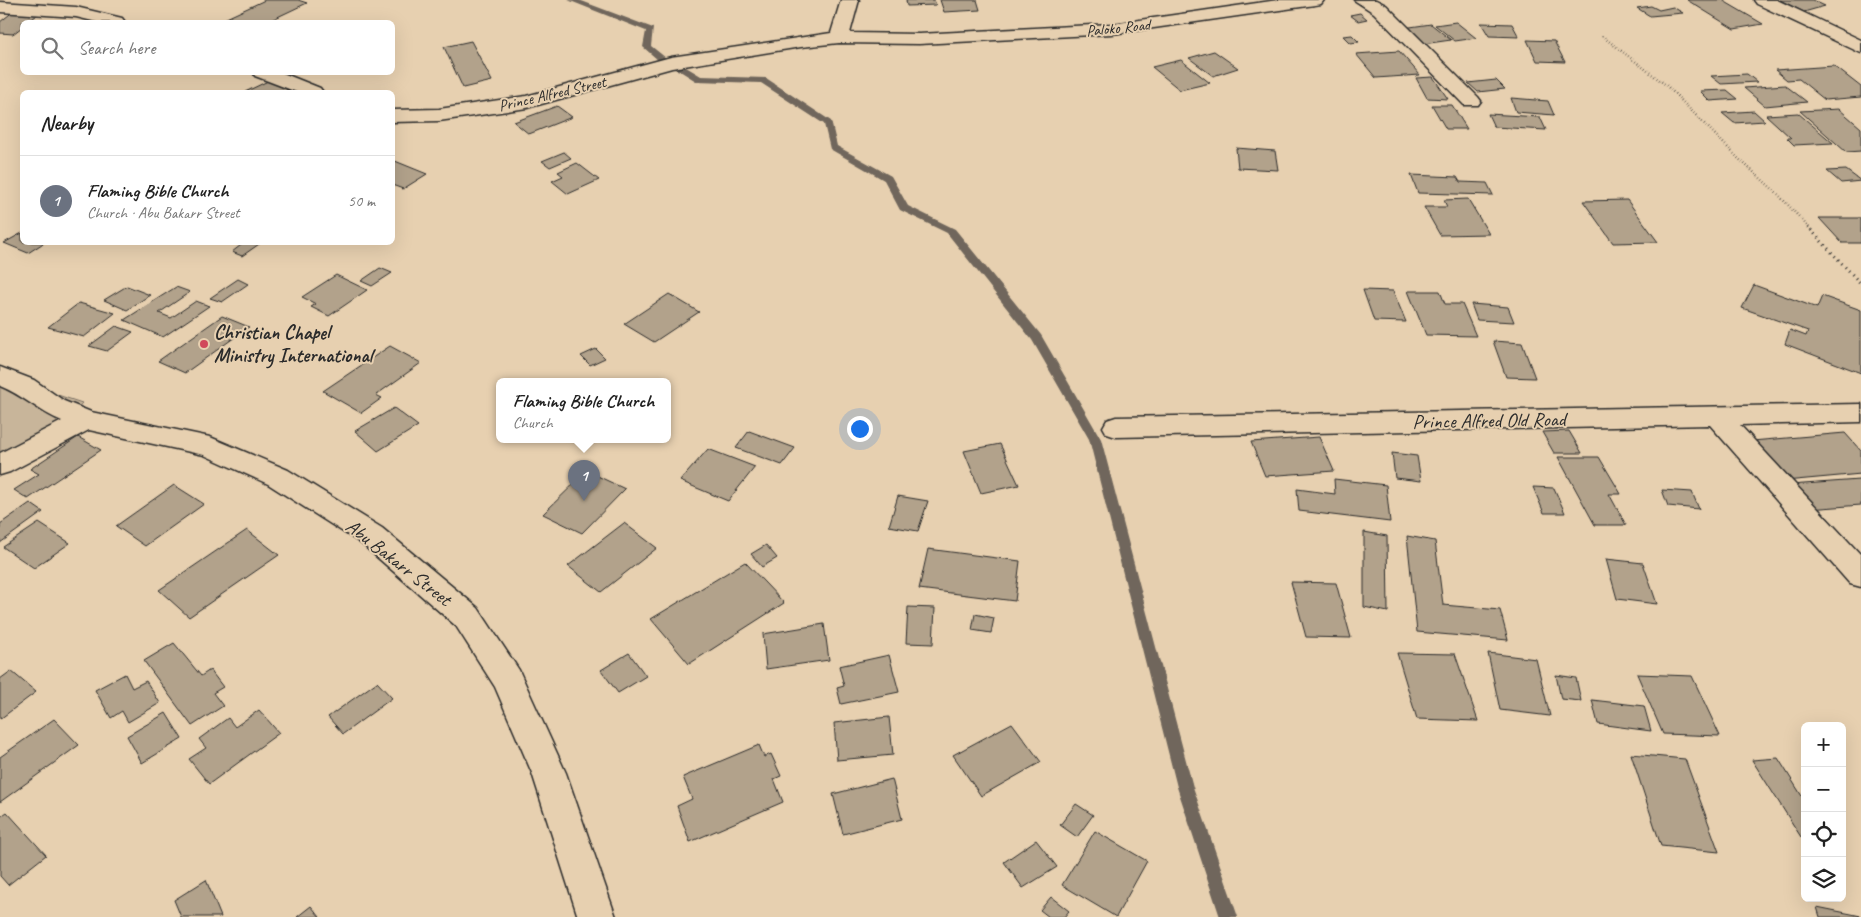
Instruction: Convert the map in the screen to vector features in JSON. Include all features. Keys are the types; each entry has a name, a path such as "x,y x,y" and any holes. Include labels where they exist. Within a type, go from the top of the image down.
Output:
{"street":[{"path":"839,38 850,0"},
{"name":"Paloko Road","path":"839,38 919,39 1112,29 1315,0"},
{"path":"1363,0 1380,9 1471,101"},
{"path":"1763,0 1861,48"},
{"path":"0,7 48,4 108,20"},
{"name":"Prince Alfred Street","path":"395,116 439,114 526,102 671,63 839,38"},
{"path":"270,75 309,90"},
{"name":"Abu Bakarr Street","path":"0,376 25,386 54,408 86,420 210,447 278,477 372,536 467,617 508,680 549,773 597,917"},
{"name":"Prince Alfred Old Road","path":"1116,427 1861,413"},
{"path":"1717,416 1861,575"},
{"path":"0,465 86,420"}],"path":[{"path":"1602,36 1666,85 1738,158 1777,193 1861,284"}],"shaded area":[{"path":"0,376 82,403 66,421 0,455"}],"building":[{"path":"265,0 298,0 307,3 271,20 222,20"},
{"path":"906,0 934,0 936,5 907,6"},
{"path":"940,0 977,0 980,10 944,12"},
{"path":"1687,0 1722,0 1763,24 1734,29"},
{"path":"1780,0 1812,0 1825,6 1804,12"},
{"path":"1651,6 1659,10 1673,7 1683,13 1650,16 1637,8"},
{"path":"14,11 41,12 31,20 20,20 20,29 13,34 0,33 0,22"},
{"path":"1360,13 1367,19 1358,21 1350,15"},
{"path":"1456,22 1476,38 1455,41 1435,25"},
{"path":"1481,23 1512,24 1519,37 1489,36"},
{"path":"1431,24 1451,40 1423,44 1403,28"},
{"path":"1352,35 1359,42 1350,43 1343,36"},
{"path":"1527,40 1554,41 1565,62 1537,61"},
{"path":"471,41 492,81 463,88 444,47"},
{"path":"1214,51 1238,68 1213,76 1189,58"},
{"path":"1399,51 1420,75 1376,78 1356,54"},
{"path":"1181,60 1210,83 1180,90 1152,67"},
{"path":"1834,66 1861,87 1861,97 1825,100 1799,79 1787,80 1775,70"},
{"path":"1747,74 1757,82 1721,84 1711,76"},
{"path":"1433,77 1448,99 1427,98 1416,78"},
{"path":"1496,80 1505,89 1478,92 1468,83"},
{"path":"268,81 289,90 249,90"},
{"path":"1785,85 1807,102 1765,106 1744,88"},
{"path":"1727,90 1738,99 1710,101 1700,91"},
{"path":"1511,98 1548,101 1554,115 1516,112"},
{"path":"1432,105 1452,105 1467,129 1446,129"},
{"path":"557,106 572,117 529,134 514,122"},
{"path":"1839,109 1861,128 1861,151 1846,152 1800,111"},
{"path":"1754,111 1765,121 1734,123 1722,113"},
{"path":"1798,113 1833,143 1794,145 1787,138 1791,138 1766,115"},
{"path":"1488,114 1540,117 1546,130 1494,127"},
{"path":"1236,148 1275,151 1278,170 1238,168"},
{"path":"564,152 571,158 550,167 542,161"},
{"path":"395,161 427,174 403,189 395,186"},
{"path":"577,163 599,180 568,194 552,181 563,176 558,172"},
{"path":"1846,170 1861,181 1841,183 1827,171"},
{"path":"1411,175 1457,177 1460,182 1487,183 1493,195 1418,193"},
{"path":"1468,199 1489,234 1440,235 1424,207 1447,207 1444,200"},
{"path":"1627,200 1658,242 1613,243 1583,201"},
{"path":"1819,218 1861,218 1861,243 1842,243"},
{"path":"20,234 20,245 40,245 28,253 4,243"},
{"path":"241,245 258,245 242,256 232,252"},
{"path":"380,268 392,273 372,286 361,281"},
{"path":"336,275 367,290 329,316 311,307 316,304 302,297"},
{"path":"238,279 248,284 222,302 210,298"},
{"path":"1754,285 1817,308 1822,296 1861,310 1861,373 1785,344 1790,330 1806,336 1808,331 1742,308"},
{"path":"127,286 150,295 127,310 104,300"},
{"path":"176,287 190,292 159,313 171,318 196,301 209,306 163,337 124,320"},
{"path":"1363,290 1393,291 1406,322 1374,321"},
{"path":"1408,291 1440,291 1445,304 1462,304 1476,336 1426,335"},
{"path":"669,294 699,312 654,342 624,324"},
{"path":"79,303 115,313 84,337 48,327"},
{"path":"1471,304 1508,307 1514,322 1477,320"},
{"name":"Christian Chapel Ministry International","path":"222,316 249,327 185,373 158,361"},
{"path":"116,326 133,332 107,351 89,346"},
{"path":"1493,341 1522,343 1535,378 1506,377"},
{"path":"390,346 421,363 376,395 382,398 361,413 323,391"},
{"path":"596,349 605,358 590,365 581,356"},
{"path":"394,408 418,426 378,451 355,431"},
{"path":"749,431 795,448 782,465 736,448"},
{"path":"1569,431 1582,453 1554,453 1542,432"},
{"path":"1845,433 1861,451 1861,474 1785,481 1752,441"},
{"path":"78,437 101,450 28,499 14,490 39,474 30,469"},
{"path":"1319,437 1334,471 1265,476 1251,442"},
{"path":"1000,444 1019,485 981,493 964,451"},
{"path":"708,449 755,467 728,501 680,481"},
{"path":"1392,453 1417,456 1421,481 1395,478"},
{"path":"1558,457 1599,457 1621,494 1609,494 1626,525 1595,525"},
{"path":"587,471 625,489 582,533 543,514"},
{"path":"1334,479 1386,485 1390,522 1299,511 1297,489 1335,494"},
{"path":"1859,480 1861,482 1861,505 1809,509 1790,485"},
{"path":"174,485 204,504 145,546 116,526"},
{"path":"1533,487 1554,488 1565,513 1544,513"},
{"path":"1662,490 1692,492 1699,509 1668,506"},
{"path":"898,496 928,501 918,531 889,526"},
{"path":"30,503 43,512 0,543 0,524"},
{"path":"39,523 70,543 34,568 3,547"},
{"path":"624,523 657,548 601,592 568,566"},
{"path":"247,530 279,555 189,617 159,590"},
{"path":"1364,532 1387,536 1388,612 1364,607"},
{"path":"1407,536 1435,541 1443,605 1500,610 1508,640 1417,632"},
{"path":"766,545 777,558 762,567 751,554"},
{"path":"928,549 1020,561 1015,601 919,589"},
{"path":"1606,559 1643,563 1657,604 1617,599"},
{"path":"745,562 784,603 689,664 651,619"},
{"path":"1291,582 1336,583 1351,638 1306,637"},
{"path":"908,607 935,608 933,644 906,643"},
{"path":"975,614 994,618 991,633 972,630"},
{"path":"824,624 829,660 766,669 763,634"},
{"path":"174,643 201,676 210,670 223,687 213,693 223,706 192,726 144,661"},
{"path":"629,653 646,676 618,693 601,670"},
{"path":"1397,653 1455,654 1478,721 1417,719"},
{"path":"1488,653 1536,659 1550,716 1500,710"},
{"path":"889,655 899,692 841,704 837,688 844,686 839,666"},
{"path":"11,671 36,692 0,719 0,679"},
{"path":"125,674 132,688 146,681 160,703 128,722 122,711 111,718 95,690"},
{"path":"1637,674 1692,676 1720,736 1663,734"},
{"path":"1556,675 1576,678 1581,701 1561,699"},
{"path":"377,682 392,698 343,734 328,717"},
{"path":"1592,700 1644,706 1651,731 1598,724"},
{"path":"259,710 279,733 209,784 189,759 206,748 199,739 228,718 235,727"},
{"path":"166,713 182,739 142,763 127,736"},
{"path":"889,717 893,755 837,760 834,723"},
{"path":"54,719 79,745 0,802 0,757"},
{"path":"1012,723 1041,762 981,796 953,755"},
{"path":"759,745 764,757 771,754 781,776 774,779 783,802 690,842 677,806 692,799 683,777"},
{"path":"1631,754 1685,759 1719,852 1661,846"},
{"path":"1778,758 1801,795 1801,837 1752,760"},
{"path":"892,779 902,819 843,834 833,794"},
{"path":"1076,804 1093,815 1077,837 1060,825"},
{"path":"7,812 46,855 8,885 0,876 0,817"},
{"path":"1095,831 1147,861 1116,917 1062,885"},
{"path":"1036,840 1057,867 1023,888 1004,862"},
{"path":"206,880 221,917 181,917 174,900"},
{"path":"1051,897 1069,911 1064,917 1049,917 1040,910"},
{"path":"311,906 320,917 297,917"},
{"path":"1817,907 1861,916 1861,917 1820,917"}],"waterway":[{"path":"572,0 650,30 647,47 668,64 683,69 699,79 763,80 828,123 833,147 888,178 904,208 951,231 1037,338 1095,439 1185,787 1229,917"}],"place":[{"name":"Christian Chapel Ministry International","path":"204,344"},
{"name":"Flaming Bible Church","path":"584,501"}]}
